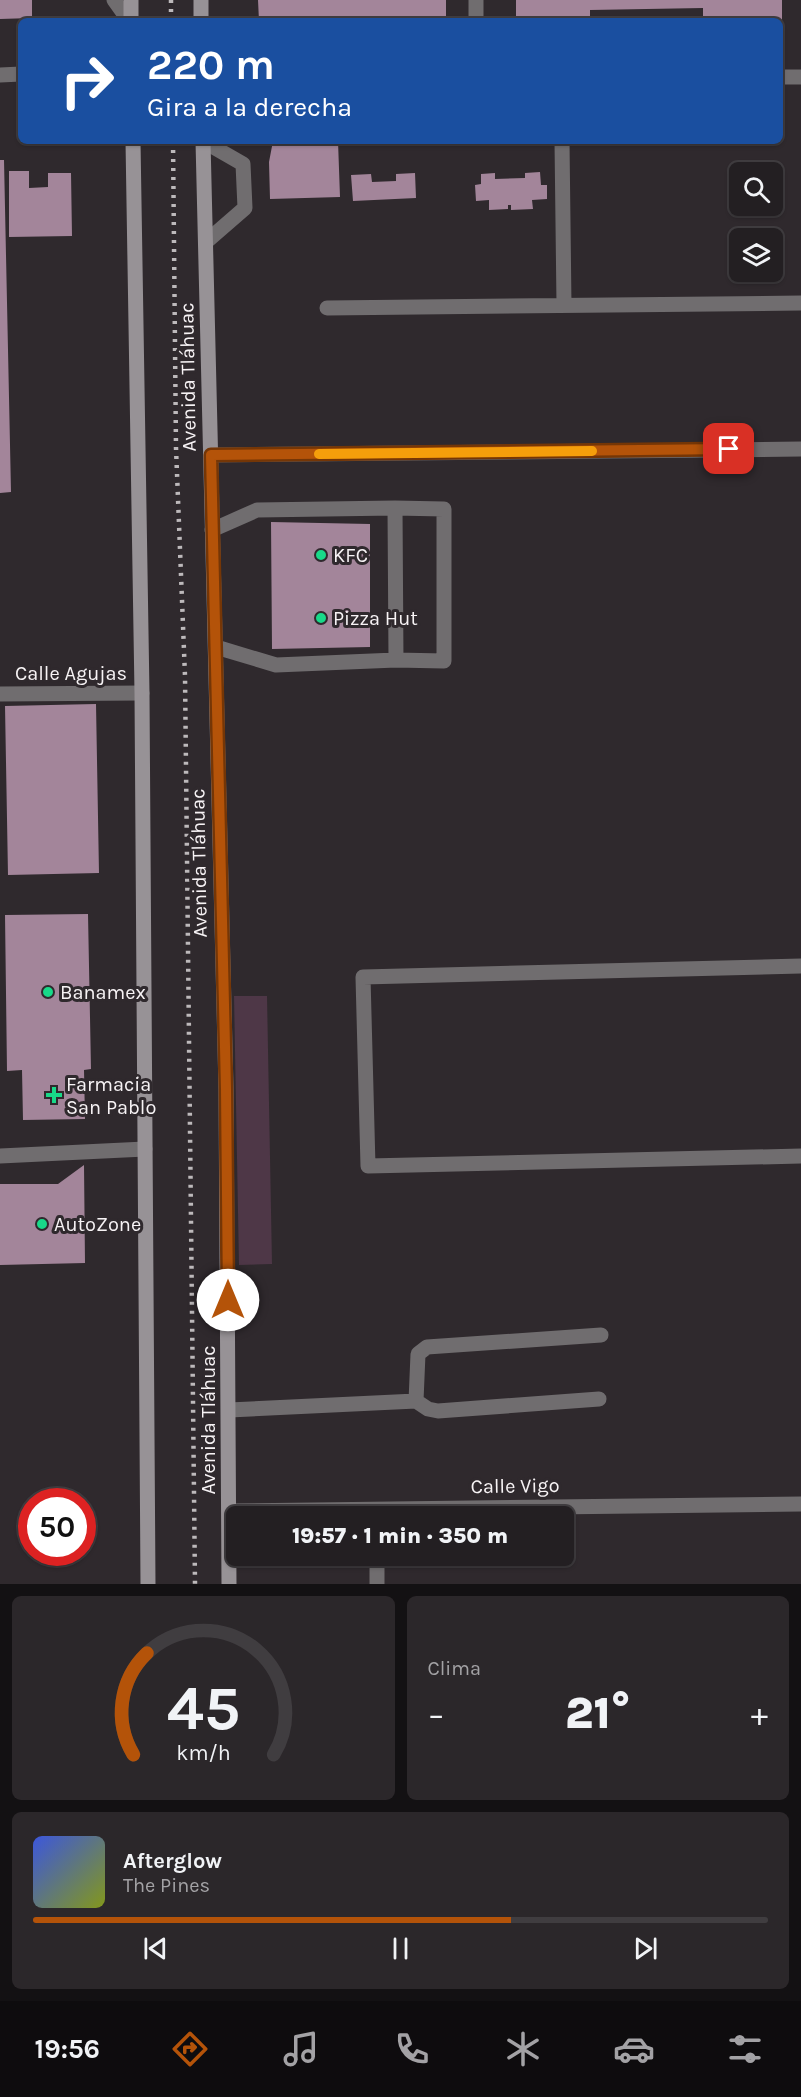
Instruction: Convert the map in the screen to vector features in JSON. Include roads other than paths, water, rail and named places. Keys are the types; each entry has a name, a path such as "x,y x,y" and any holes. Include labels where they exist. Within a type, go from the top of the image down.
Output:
{"main road":[{"path":"130,18 131,0"},
{"path":"201,0 201,18"},
{"path":"133,144 142,693 148,1584"},
{"name":"Avenida Tláhuac","path":"203,144 226,1089 229,1506"},
{"name":"Avenida Tláhuac","path":"229,1566 229,1584"}],"street":[{"path":"114,0 128,18"},
{"path":"476,0 476,18"},
{"path":"0,75 18,74"},
{"path":"783,76 801,77"},
{"path":"207,241 245,208 243,164 208,144"},
{"path":"562,144 564,305"},
{"path":"327,308 801,303"},
{"path":"211,455 801,448"},
{"path":"395,508 396,660"},
{"path":"212,530 257,510 444,509 444,661 396,660 276,665 216,647"},
{"name":"Calle Agujas","path":"0,694 142,693"},
{"path":"801,966 363,976 368,1166 801,1156"},
{"path":"0,1156 145,1149"},
{"path":"416,1401 418,1354 427,1347 601,1335"},
{"path":"229,1410 416,1401 428,1409 438,1411 599,1399"},
{"name":"Calle Vigo","path":"574,1509 801,1504"},
{"path":"377,1566 377,1584"}],"railway":[{"path":"171,0 171,18"},
{"path":"173,144 176,448 185,676 195,1584"}],"place":[{"name":"KFC","path":"321,555"},
{"name":"Pizza Hut","path":"321,618"},
{"name":"Banamex","path":"48,992"},
{"name":"Farmacia San Pablo","path":"54,1095"},
{"name":"AutoZone","path":"42,1224"}]}
